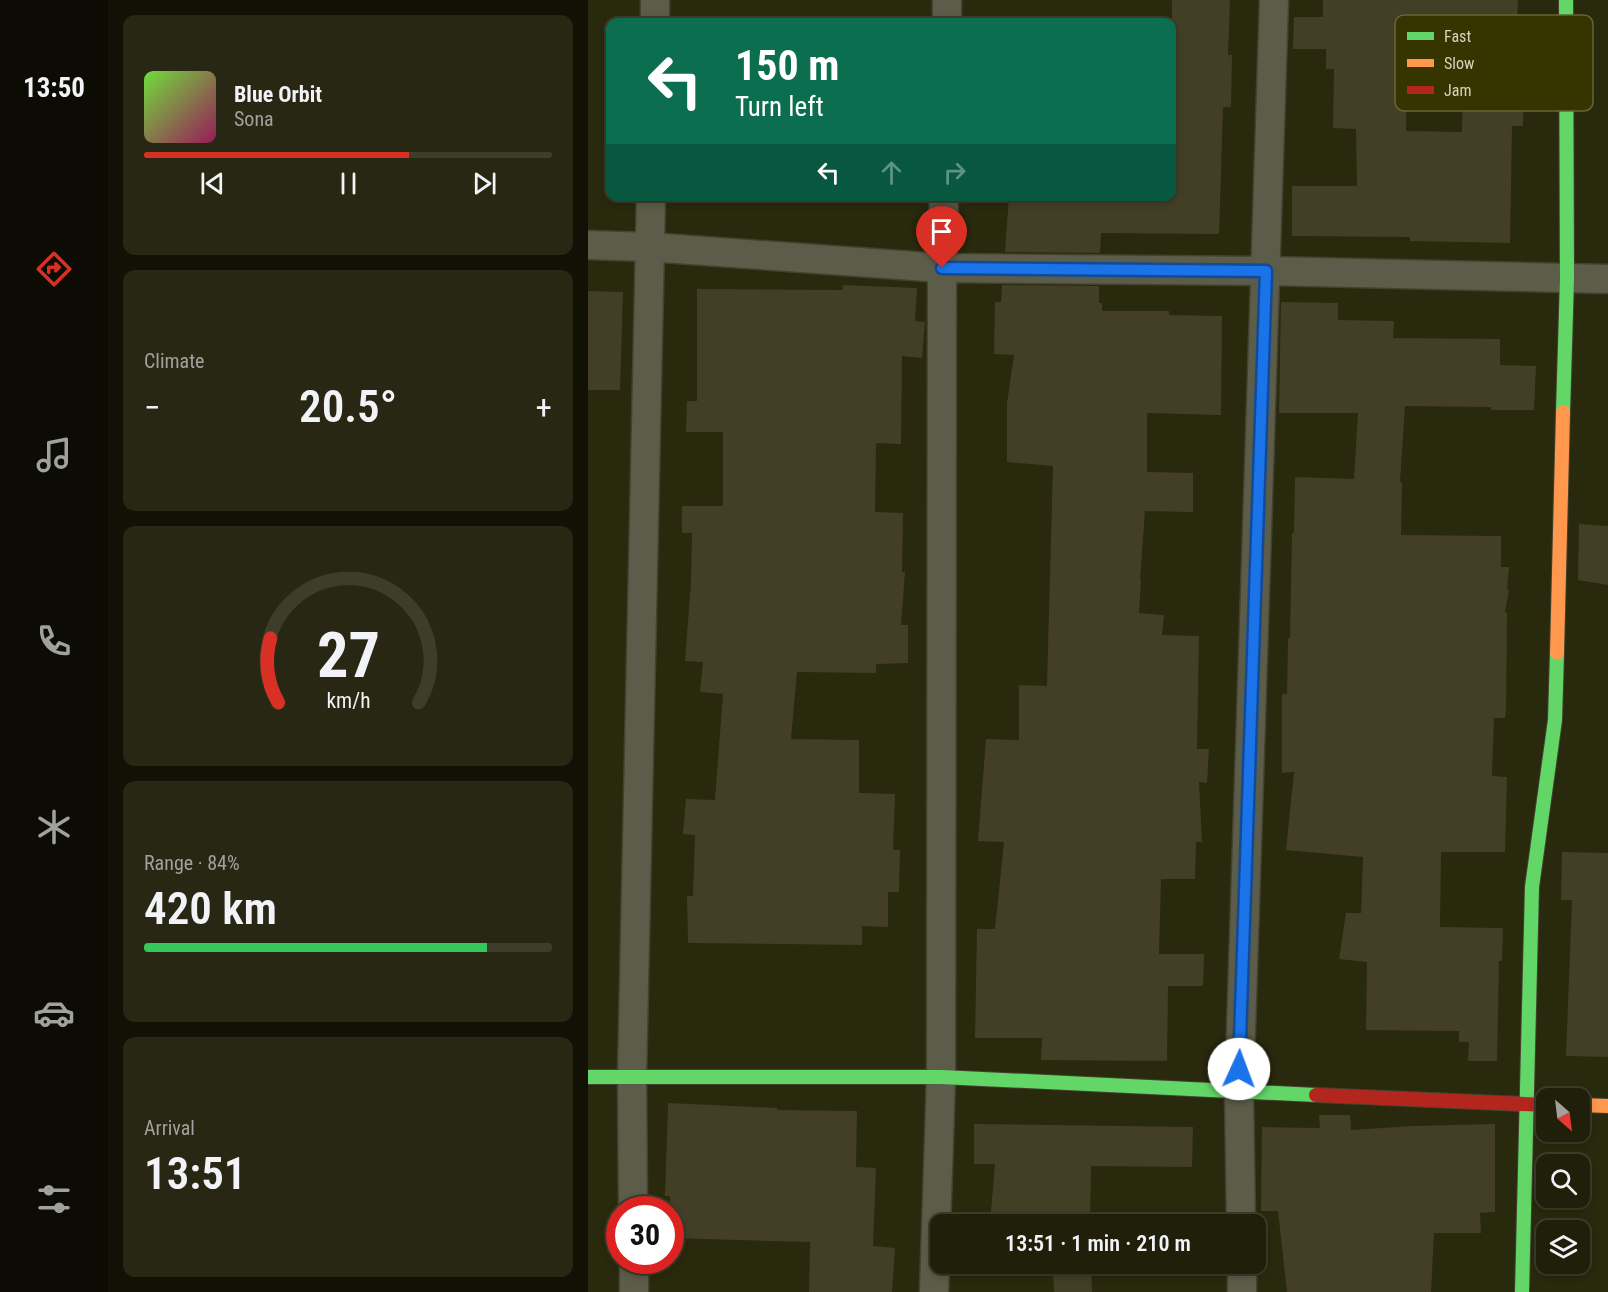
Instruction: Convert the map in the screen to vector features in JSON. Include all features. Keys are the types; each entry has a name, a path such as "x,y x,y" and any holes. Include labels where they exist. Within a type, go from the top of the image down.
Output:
{"street":[{"path":"655,0 655,18"},
{"path":"947,0 947,18"},
{"path":"1241,1214 1239,1092 1274,0"},
{"path":"1566,0 1566,15"},
{"path":"1522,1292 1532,887 1556,720 1567,279 1566,111"},
{"path":"633,1196 632,1077 651,201"},
{"path":"934,1292 941,1077 944,201"},
{"path":"588,245 649,247 942,268 1266,271 1608,279"},
{"path":"588,1077 941,1077 1536,1105"},
{"path":"1590,1105 1608,1106"},
{"path":"634,1274 634,1292"},
{"path":"1242,1274 1242,1292"}],"building":[{"path":"1172,0 1230,0 1228,55 1232,55 1231,107 1223,107 1219,234 1101,233 1100,253 1005,252 1009,201 1176,201 1176,18 1172,18"},
{"path":"1323,0 1518,0 1517,15 1395,15 1395,111 1406,111 1406,131 1462,132 1462,111 1523,111 1523,126 1512,126 1510,243 1410,241 1410,237 1292,236 1292,186 1357,186 1356,129 1333,128 1334,69 1326,69 1326,49 1293,49 1294,17 1323,17"},
{"path":"843,285 917,288 915,321 925,322 922,358 902,356 901,444 876,443 875,512 903,513 902,572 905,572 901,625 908,625 908,663 876,664 876,673 797,672 791,739 859,740 859,793 895,794 893,850 900,850 899,892 888,892 888,927 862,926 862,945 688,943 687,896 693,896 695,835 683,834 686,799 715,800 723,694 700,692 703,662 685,661 692,533 682,533 682,506 723,506 723,432 686,432 687,401 697,401 697,289 843,290"},
{"path":"1002,285 1099,286 1099,303 1102,303 1102,311 1169,311 1169,315 1222,316 1221,415 1147,413 1147,472 1193,473 1193,512 1145,511 1139,613 1164,615 1162,635 1199,636 1197,749 1209,749 1207,783 1199,782 1202,842 1196,842 1195,879 1161,879 1159,954 1204,954 1203,986 1168,986 1167,1061 1041,1060 1042,1038 975,1038 977,929 995,929 1004,842 978,841 986,739 1019,740 1019,685 1047,686 1053,466 1007,462 1007,403 1014,355 994,354 995,302 1001,302"},
{"path":"588,291 623,292 620,390 588,390"},
{"path":"1281,302 1338,303 1338,320 1394,321 1393,338 1500,339 1500,365 1536,366 1534,410 1405,406 1400,482 1402,482 1401,535 1501,536 1501,567 1509,567 1507,590 1509,590 1505,612 1507,613 1506,711 1505,718 1494,718 1492,776 1507,777 1505,852 1441,852 1440,927 1503,928 1502,961 1499,961 1497,1061 1468,1061 1469,1042 1459,1042 1459,1031 1366,1030 1367,962 1339,959 1346,913 1361,913 1363,857 1286,850 1294,772 1282,773 1282,694 1287,694 1295,477 1354,479 1358,413 1279,413"},
{"path":"1579,524 1608,526 1608,585 1578,580"},
{"path":"1562,852 1608,853 1608,1057 1566,1056 1572,900 1561,900"},
{"path":"668,1103 777,1108 777,1110 857,1111 856,1167 876,1168 873,1246 895,1248 892,1292 809,1292 810,1242 684,1238 684,1196 665,1196"},
{"path":"1319,1115 1350,1115 1351,1130 1495,1124 1495,1212 1480,1213 1481,1233 1434,1233 1431,1292 1287,1292 1278,1211 1261,1211 1262,1127 1320,1128"},
{"path":"974,1124 1193,1127 1192,1167 1091,1166 1090,1214 991,1214 995,1164 974,1164"},
{"path":"1053,1274 1091,1274 1092,1292 1054,1292"}],"traffic: fast":[{"path":"1566,0 1566,15"},
{"path":"1563,412 1567,279 1566,111"},
{"path":"1522,1292 1532,887 1555,720 1557,653"},
{"path":"588,1077 941,1077 1316,1095"}],"traffic: slow":[{"path":"1557,653 1563,412"},
{"path":"1590,1105 1608,1106"}],"traffic: jam":[{"path":"1316,1095 1536,1105"}],"route":[{"path":"942,268 1266,271 1239,1069"}]}
